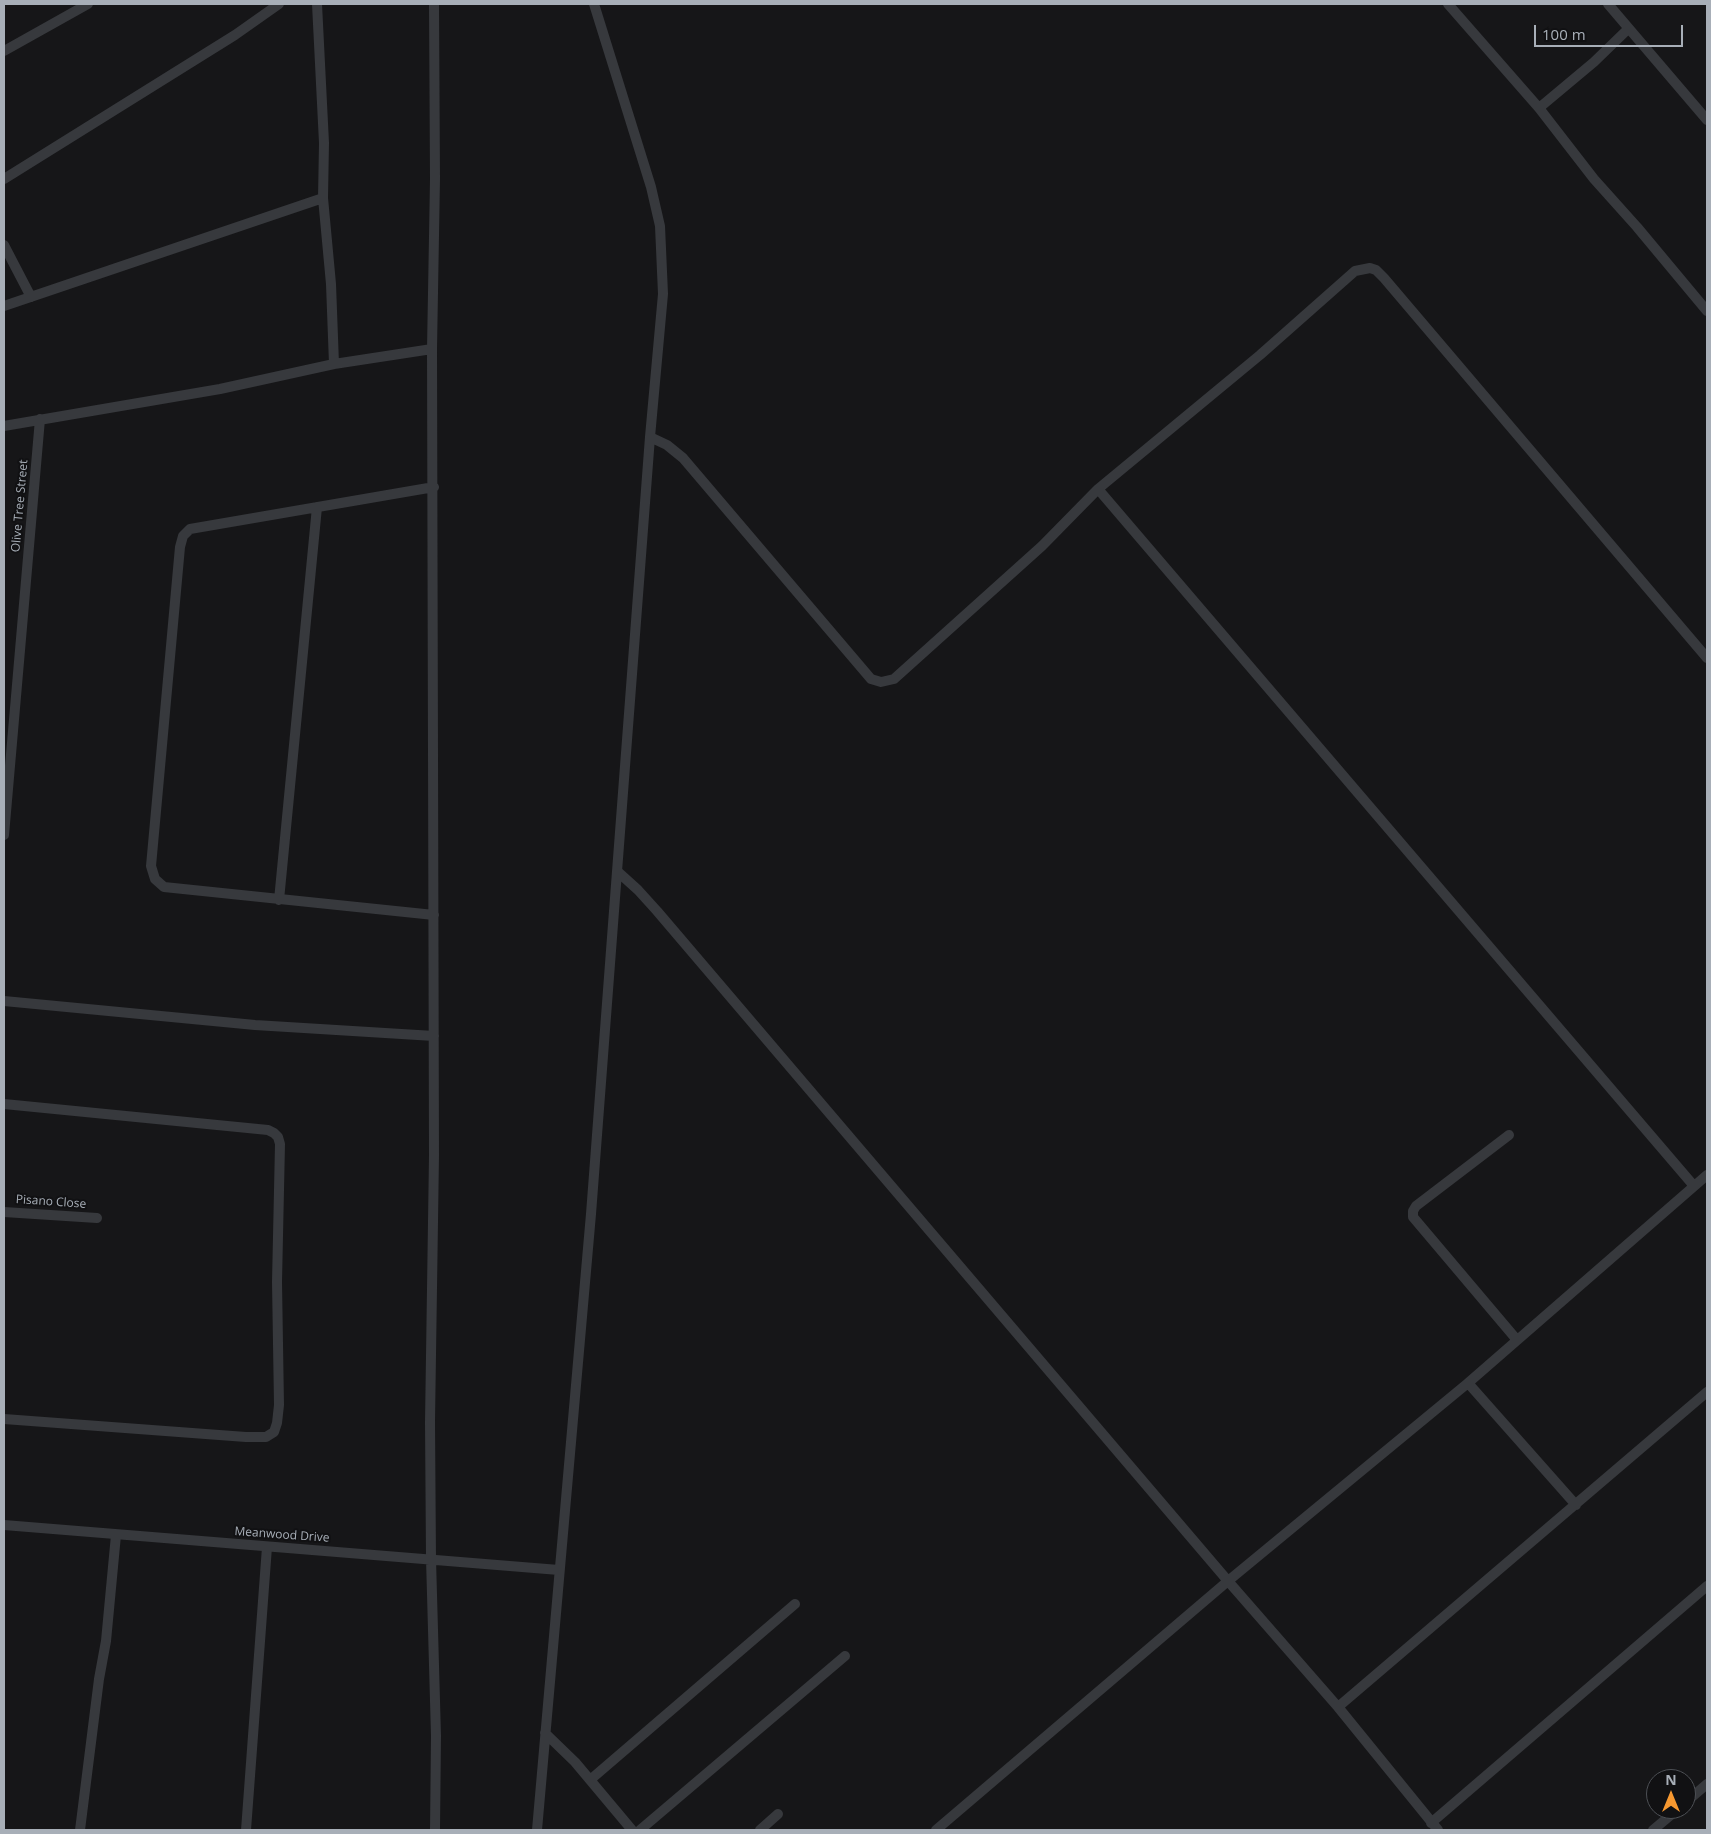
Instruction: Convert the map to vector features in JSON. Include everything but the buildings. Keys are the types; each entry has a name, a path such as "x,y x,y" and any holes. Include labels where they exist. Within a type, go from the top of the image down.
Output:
{"street":[{"path":"4,51 88,4"},
{"path":"4,179 235,35 279,4"},
{"path":"317,4 324,143 323,198 331,284 334,364"},
{"path":"434,4 435,180 432,349 434,487 434,1036 431,1559 436,1736 435,1830"},
{"path":"537,1830 590,1224 650,437 663,294 660,226 651,187 594,4"},
{"path":"1448,4 1539,108 1594,179 1707,311"},
{"path":"1608,4 1707,120"},
{"path":"1539,108 1594,62 1628,29"},
{"path":"4,306 323,198"},
{"path":"4,245 31,297"},
{"path":"650,437 667,445 683,458 871,679 881,682 894,679 1042,546 1098,489 1252,362 1355,271 1370,268 1376,270 1384,278 1707,658"},
{"path":"4,426 220,389 334,364 432,349"},
{"name":"Olive Tree Street","path":"4,835 40,419"},
{"path":"434,487 190,528 183,536 180,547 151,866 155,879 164,887 434,915"},
{"path":"1098,489 1694,1186"},
{"path":"279,900 317,507"},
{"path":"617,871 657,911 1228,1581 1338,1707 1435,1826 1707,1586"},
{"path":"4,1001 255,1026 434,1036"},
{"path":"4,1104 268,1130 278,1137 280,1144 279,1405 278,1422 274,1432 266,1436 246,1437 4,1419"},
{"path":"1509,1135 1416,1206 1413,1211 1413,1217 1518,1340"},
{"path":"936,1830 1228,1581 1468,1383 1707,1175"},
{"name":"Pisano Close","path":"4,1212 97,1218"},
{"path":"1468,1383 1576,1505"},
{"path":"1338,1707 1707,1392"},
{"name":"Meanwood Drive","path":"4,1525 559,1570"},
{"path":"80,1830 99,1679 106,1641 116,1535"},
{"path":"246,1830 267,1547"},
{"path":"590,1780 795,1604"},
{"path":"640,1830 845,1656"},
{"path":"545,1733 575,1762 632,1830"},
{"path":"1696,1793 1707,1784"},
{"path":"760,1830 778,1814"},
{"path":"1653,1830 1666,1819"}]}
